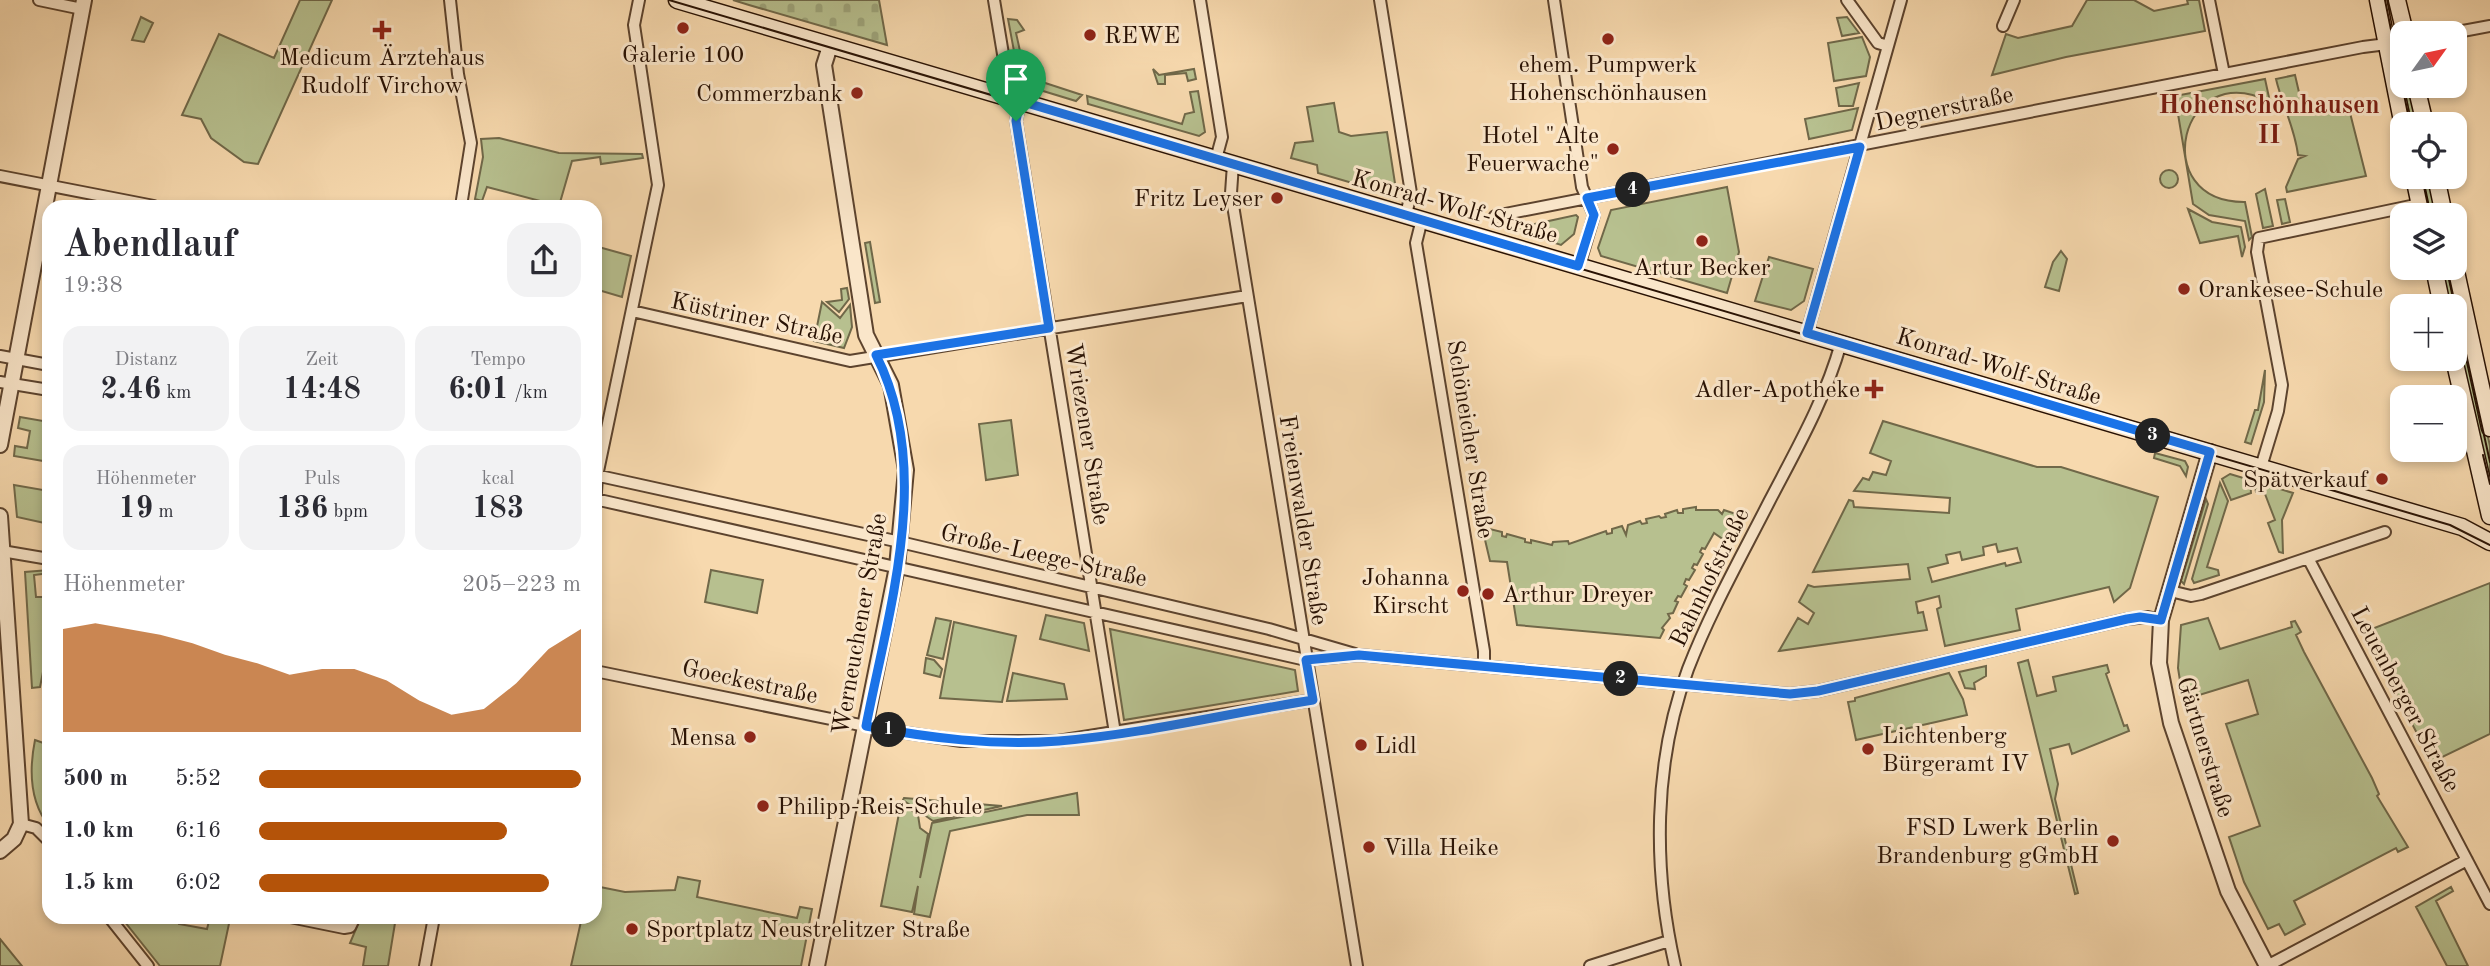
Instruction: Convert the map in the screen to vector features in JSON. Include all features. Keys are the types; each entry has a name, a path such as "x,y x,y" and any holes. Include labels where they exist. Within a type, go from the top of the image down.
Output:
{"main road":[{"name":"Konrad-Wolf-Straße","path":"677,0 2467,528 2490,542"},
{"path":"2378,0 2390,30"},
{"path":"2398,0 2402,21"},
{"path":"2458,280 2490,428"},
{"path":"2457,371 2489,512 2467,528"}],"street":[{"path":"39,0 83,5 46,200"},
{"path":"450,0 458,74 471,143 462,200"},
{"path":"602,448 659,185 634,25 639,0"},
{"path":"994,0 1007,78 1004,97"},
{"path":"1200,0 1222,136 1216,159"},
{"name":"Schöneicher Straße","path":"1380,0 1411,193 1416,243 1460,496 1484,666"},
{"path":"1554,0 1580,175 1594,215 1578,266"},
{"path":"1847,0 1878,43 1888,46"},
{"path":"1807,333 1901,0"},
{"path":"2003,26 2014,0"},
{"path":"2209,0 2224,74"},
{"path":"2468,30 2490,26"},
{"name":"Degnerstraße","path":"1495,216 2390,44"},
{"name":"Werneuchener Straße","path":"817,966 897,567 906,470 891,385 866,335 824,68 830,46"},
{"name":"Wriezener Straße","path":"1020,101 1016,121 1115,733"},
{"name":"Freienwalder Straße","path":"1233,164 1230,185 1247,296 1357,966"},
{"path":"0,176 122,200"},
{"path":"2261,467 2278,411 2282,385 2257,252 2259,238 2390,215"},
{"path":"0,445 6,383 16,359 42,223"},
{"name":"Küstriner Straße","path":"632,311 850,360 1247,296"},
{"name":"Bahnhofstraße","path":"1675,966 1669,941 1661,873 1660,814 1668,741 1683,685 1696,650 1814,415 1841,343"},
{"path":"0,356 42,364"},
{"path":"6,383 42,389"},
{"name":"Gärtnerstraße","path":"2210,452 2161,620 2159,663 2171,723 2228,891 2267,966"},
{"name":"Große-Leege-Straße","path":"602,476 900,542 1302,638 1359,655"},
{"name":"Große-Leege-Straße","path":"602,503 1306,660 1359,655 1758,693 1805,693 2127,619 2140,617 2161,620"},
{"path":"0,516 21,824 14,839 0,851"},
{"path":"2170,591 2191,596 2201,594 2385,532"},
{"path":"2,551 42,558"},
{"name":"Leuenberger Straße","path":"2308,558 2490,904"},
{"name":"Goeckestraße","path":"602,672 932,738 987,742 1058,741 1313,700"},
{"path":"21,824 36,828 42,834"},
{"path":"2267,966 2467,860"},
{"path":"115,924 148,966"},
{"path":"425,966 433,924"},
{"path":"1590,966 1669,941"}],"green space":[{"path":"300,0 332,0 258,164 244,162 211,138 201,119 182,115 219,34 274,58"},
{"path":"733,0 879,0 887,45 749,5"},
{"path":"2087,0 2134,0 2154,11 2188,4 2187,0 2199,0 2205,31 2066,57 1992,75 2006,34 2018,38 2072,26"},
{"path":"141,17 153,23 144,42 132,40"},
{"path":"1847,17 1859,33 1842,36 1837,18"},
{"path":"1008,19 1017,20 1024,30 1016,33 1024,69 1031,70 1019,78"},
{"path":"1862,37 1870,57 1866,76 1834,81 1828,43"},
{"path":"1153,69 1159,75 1194,69 1196,79 1188,81 1186,73 1165,75 1165,84 1158,84"},
{"path":"1034,72 1033,79 1082,95 1076,101 1020,84"},
{"path":"2295,75 2304,114 2348,105 2366,176 2287,192 2286,187 2298,159 2305,156 2298,155 2276,79"},
{"path":"2265,79 2270,102 2239,93 2214,98 2196,113 2187,135 2186,158 2194,180 2214,196 2245,202 2252,237 2249,240 2245,221 2209,215 2193,204 2175,96"},
{"path":"1859,83 1853,106 1839,106 1836,88"},
{"path":"1198,91 1205,132 1199,136 1088,104 1087,96 1182,124 1185,114 1194,112 1190,92"},
{"path":"2406,98 2413,98 2415,112 2409,112"},
{"path":"1334,103 1339,132 1351,136 1387,132 1397,196 1318,173 1317,165 1291,158 1295,143 1313,141 1307,107"},
{"path":"1858,108 1852,130 1809,139 1805,119"},
{"path":"499,138 559,153 642,154 643,158 601,164 600,157 572,161 561,200 536,200 487,187 482,200 478,200 475,199 483,157 481,139"},
{"path":"2169,170 2175,173 2178,179 2175,185 2169,188 2163,185 2160,179 2163,173"},
{"path":"1727,187 1739,252 1727,293 1601,256 1598,248 1611,210"},
{"path":"2265,189 2273,226 2263,228 2256,194"},
{"path":"2421,189 2435,189 2438,203 2424,203"},
{"path":"2285,199 2290,222 2282,224 2277,200"},
{"path":"2188,209 2212,222 2241,227 2245,247 2242,257 2238,236 2200,243"},
{"path":"1576,215 1578,217 1574,234 1561,245 1512,229"},
{"path":"870,242 880,302 875,303 865,243"},
{"path":"602,248 631,256 622,297 602,291"},
{"path":"2061,251 2067,259 2059,291 2045,287 2053,262"},
{"path":"1769,257 1813,269 1804,301 1791,310 1755,301"},
{"path":"2442,280 2454,280 2457,294 2444,294"},
{"path":"847,288 849,299 839,312 827,302 842,300 841,289"},
{"path":"822,302 840,318 850,305 852,327 844,348 814,341"},
{"path":"2467,341 2490,446 2490,474 2486,475 2481,459 2467,397 2467,385 2464,385 2461,371 2467,371"},
{"path":"2265,370 2264,402 2251,444 2245,442 2255,410 2258,410"},
{"path":"20,417 42,421 42,461 14,456 15,446 27,448 30,431 18,428"},
{"path":"1011,420 1018,475 986,480 979,424"},
{"path":"1883,421 2037,467 2061,467 2158,497 2130,588 2114,602 2109,587 2016,609 2020,630 1945,646 1937,609 1941,607 1939,596 1916,602 1918,613 1923,612 1927,630 1779,651 1798,618 1808,624 1814,613 1799,602 1808,585 1814,587 1910,579 1908,564 1813,572 1849,500 1853,501 1854,507 1949,513 1950,498 1854,491 1863,478 1869,480 1873,472 1886,475 1891,461 1870,453","holes":["1996,544 1998,552 2017,548 2021,562 2006,566 2005,563 1932,582 1928,568 1948,563 1946,555 1960,552 1962,560 1984,555 1983,547"]},
{"path":"2155,453 2185,461 2188,467 2186,476 2180,466 2154,458"},
{"path":"2230,474 2250,480 2251,493 2231,500 2222,479"},
{"path":"2254,481 2293,493 2282,520 2283,553 2279,552 2268,523 2275,520 2265,494 2256,492"},
{"path":"2220,483 2228,501 2207,567 2218,570 2219,575 2194,583 2192,579"},
{"path":"14,485 42,490 42,522 17,517"},
{"path":"2206,499 2208,504 2184,584 2181,581"},
{"path":"1696,507 1696,510 1718,510 1722,514 1724,510 1742,516 1727,542 1714,533 1705,549 1702,548 1700,552 1703,554 1697,565 1694,564 1692,568 1695,570 1689,580 1686,579 1684,584 1687,586 1681,597 1678,596 1675,601 1678,602 1673,613 1668,614 1670,618 1662,628 1664,630 1660,638 1517,625 1507,562 1490,561 1482,527 1502,532 1502,536 1506,537 1507,534 1525,539 1525,542 1531,543 1531,540 1552,545 1553,542 1568,541 1569,544 1606,531 1607,534 1612,533 1612,529 1622,526 1626,535 1628,525 1640,521 1642,524 1647,523 1646,519 1666,517 1665,514 1677,510 1678,513 1683,513 1683,509"},
{"path":"711,570 763,580 757,613 705,602"},
{"path":"42,571 42,574 34,575 36,597 42,597 42,677 40,687 32,688 25,572"},
{"path":"2490,583 2490,734 2432,762 2364,632"},
{"path":"1046,615 1084,623 1089,651 1040,639"},
{"path":"936,618 951,621 943,659 927,655"},
{"path":"2208,618 2220,649 2292,627 2291,622 2295,621 2301,632 2296,635 2304,652 2372,778 2379,794 2377,796 2408,847 2398,852 2396,848 2294,901 2305,924 2285,935 2279,924 2268,929 2244,882 2229,837 2260,826 2226,724 2258,714 2248,680 2183,700 2178,668 2181,625"},
{"path":"954,622 1016,636 1002,702 940,698"},
{"path":"1110,629 1295,670 1298,691 1124,720"},
{"path":"926,658 934,660 942,669 940,677 924,673"},
{"path":"2028,660 2037,696 2056,691 2053,677 2107,665 2109,672 2106,674 2124,726 2127,725 2129,731 2072,754 2069,744 2050,749 2058,784 2055,799 2078,893 2075,894 2018,663"},
{"path":"1986,666 1986,676 1974,683 1975,689 1965,688 1959,672"},
{"path":"1013,673 1064,684 1067,699 1007,701"},
{"path":"1949,673 1963,699 1967,715 1856,740 1848,702"},
{"path":"35,740 42,742 42,816 34,796 32,763"},
{"path":"1077,793 1079,815 1027,815 950,831 930,917 914,914 918,886 912,912 881,906 901,803 918,815 920,828 928,834 920,878 932,823"},
{"path":"903,800 1002,806 933,821"},
{"path":"678,877 700,881 697,897 797,918 800,907 812,909 801,966 571,966 580,924 602,924 602,887 625,892 675,890"},
{"path":"2451,887 2453,891 2436,901 2468,966 2447,966 2416,907"},
{"path":"127,924 179,924 207,929 208,924 229,924 220,966 160,966"},
{"path":"358,924 395,924 388,966 363,966 366,947 350,943"},
{"path":"0,939 22,966 0,966"}],"tram line":[{"path":"669,0 2450,525 2490,545"},
{"path":"2385,0 2408,112"},
{"path":"2425,189 2427,203"},
{"path":"2450,280 2490,462"},
{"path":"2483,455 2490,484"}],"place":[{"name":"Galerie 100","path":"683,28"},
{"name":"Medicum Ärztehaus Rudolf Virchow","path":"382,30"},
{"name":"REWE","path":"1090,35"},
{"name":"ehem. Pumpwerk Hohenschönhausen","path":"1608,39"},
{"name":"Commerzbank","path":"857,93"},
{"name":"Hotel \"Alte Feuerwache\"","path":"1613,149"},
{"name":"Fritz Leyser","path":"1277,198"},
{"name":"Artur Becker","path":"1702,241"},
{"name":"Orankesee-Schule","path":"2184,289"},
{"name":"Adler-Apotheke","path":"1874,389"},
{"name":"Spätverkauf","path":"2382,479"},
{"name":"Johanna Kirscht","path":"1463,591"},
{"name":"Arthur Dreyer","path":"1488,594"},
{"name":"Mensa","path":"750,737"},
{"name":"Lidl","path":"1361,745"},
{"name":"Lichtenberg Bürgeramt IV","path":"1868,749"},
{"name":"Philipp-Reis-Schule","path":"763,806"},
{"name":"FSD Lwerk Berlin Brandenburg gGmbH","path":"2113,841"},
{"name":"Villa Heike","path":"1369,847"},
{"name":"Sportplatz Neustrelitzer Straße","path":"632,929"}],"district":[{"name":"Hohenschönhausen II","path":"2269,119"}],"route":[{"path":"1020,101 1578,266 1594,215 1587,198 1860,147 1807,333 2210,452 2161,620 2148,617 2127,619 1796,694 1758,693 1359,655 1306,660 1313,700 1115,733 1058,741 961,741 866,726 897,567 906,470 891,385 876,355 1049,328 1016,121 1020,101"}]}
